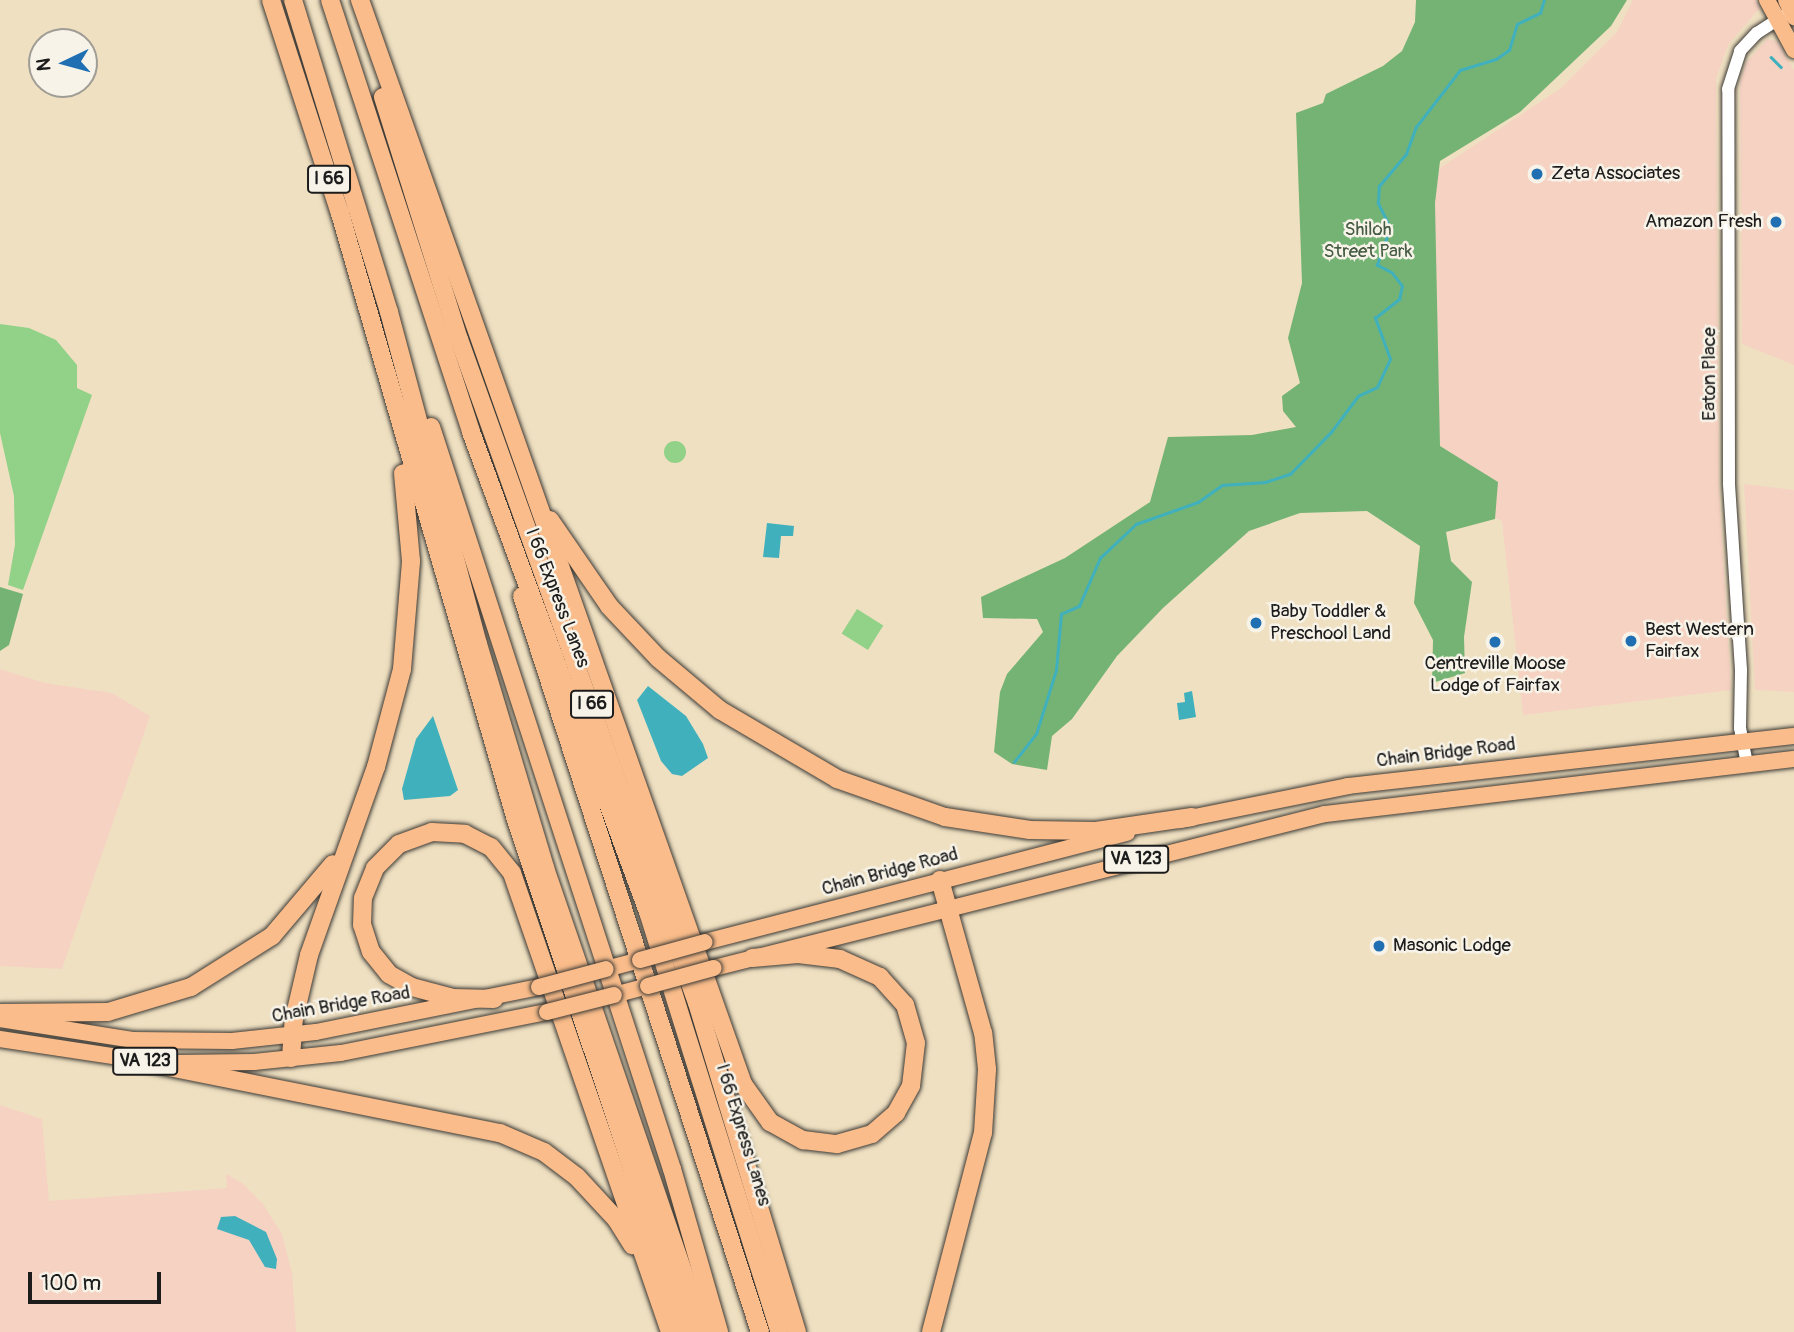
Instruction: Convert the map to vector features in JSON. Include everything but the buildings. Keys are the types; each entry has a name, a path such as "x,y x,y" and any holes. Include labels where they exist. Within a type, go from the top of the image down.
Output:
{"highway":[{"name":"I 66","path":"271,0 382,360 516,820 687,1332"},
{"path":"293,0 389,312 478,643 545,868 704,1332"},
{"name":"I 66 Express Lanes","path":"330,0 471,432 648,912 780,1332"},
{"name":"I 66","path":"354,0 459,339 693,991 797,1332"},
{"path":"360,0 517,451 753,1104 770,1122 803,1140 837,1144 872,1134 890,1120 911,1086 916,1043 905,1005 880,977 840,959 798,954 752,958"},
{"path":"389,312 415,376 719,1332"},
{"path":"291,1058 292,1035 321,916 352,834 395,700 409,604 410,519 388,416 382,360"},
{"path":"471,432 760,1332"},
{"path":"517,451 559,537 609,606 691,687 793,756 900,803 989,825 1077,832 1192,817"},
{"path":"494,999 453,998 412,987 389,974 371,952 362,925 363,898 375,868 400,844 432,832 465,834 491,847 512,873 670,1332"},
{"path":"0,1013 108,1012 171,996 209,978 243,958 287,921 316,888 352,834"},
{"path":"931,1332 971,1186 986,1107 982,1034 940,880"},
{"path":"128,1059 454,1120 520,1140 561,1164 616,1219 636,1253 670,1332"}],"main road":[{"path":"1767,0 1787,12 1794,50"},
{"name":"Chain Bridge Road","path":"0,1019 153,1042 292,1035 494,999 539,987 603,961 705,942 1192,817 1357,785 1794,736"},
{"name":"VA 123","path":"0,1039 128,1059 199,1064 291,1058 415,1041 547,1012 947,906 1349,810 1794,759"}],"street":[{"name":"Eaton Place","path":"1747,764 1742,741 1729,469 1728,82 1740,51 1787,12"}],"shaded area":[{"path":"1633,0 1756,0 1760,8 1728,45 1716,79 1719,486 1731,690 1523,715 1502,521 1479,510 1381,437 1440,168 1561,88 1617,32"},
{"path":"1767,39 1777,41 1794,70 1794,365 1742,344 1740,83 1746,63"},
{"path":"1744,484 1794,490 1794,692 1755,690"},
{"path":"0,669 45,683 112,693 150,716 62,969 0,966"},
{"path":"0,1105 42,1119 49,1201 227,1188 226,1174 242,1183 263,1204 282,1234 292,1273 296,1332 0,1332"}],"green space":[{"name":"Shiloh Street Park","path":"1416,0 1627,0 1611,26 1520,112 1440,161 1435,203 1440,446 1498,482 1495,519 1446,532 1451,561 1472,582 1464,637 1465,673 1432,683 1433,640 1414,603 1420,546 1367,511 1300,513 1249,531 1163,608 1117,656 1072,719 1052,736 1047,770 1012,764 994,752 1000,692 1007,674 1043,632 1037,619 983,618 981,597 1065,558 1150,502 1168,437 1252,435 1296,427 1283,411 1282,396 1300,383 1288,338 1302,283 1296,113 1323,103 1326,94 1383,66 1402,51 1415,22"},
{"path":"0,324 29,328 56,340 77,365 77,388 92,395 23,590 8,585 15,545 14,496 0,433"},
{"path":"675,441 683,444 686,452 683,460 675,463 667,460 664,452 667,444"},
{"path":"0,587 23,594 9,645 0,651"},
{"path":"857,609 883,625 868,650 842,634"}],"water":[{"path":"767,523 794,526 793,536 781,536 779,558 763,557"},
{"path":"648,686 686,716 703,744 708,758 682,776 672,774 661,761 637,700"},
{"path":"1192,691 1196,717 1179,720 1177,703 1185,702 1184,693"},
{"path":"433,716 458,790 450,796 404,800 402,789 416,739"},
{"path":"235,1216 266,1232 277,1259 276,1269 265,1267 249,1240 217,1229 221,1217"}],"waterway":[{"path":"1014,762 1036,734 1056,670 1061,614 1079,606 1100,558 1136,524 1198,502 1222,485 1265,482 1290,474 1331,432 1358,396 1377,387 1390,359 1375,318 1399,299 1402,286 1392,273 1377,265 1390,228 1378,203 1379,186 1406,154 1416,127 1460,70 1496,59 1509,50 1517,24 1540,13 1544,0"},
{"path":"1771,57 1781,67"}],"place":[{"name":"Zeta Associates","path":"1537,174"},
{"name":"Amazon Fresh","path":"1776,222"},
{"name":"Baby Toddler & Preschool Land","path":"1256,623"},
{"name":"Best Western Fairfax","path":"1631,641"},
{"name":"Centreville Moose Lodge of Fairfax","path":"1495,642"},
{"name":"Masonic Lodge","path":"1379,946"}]}
